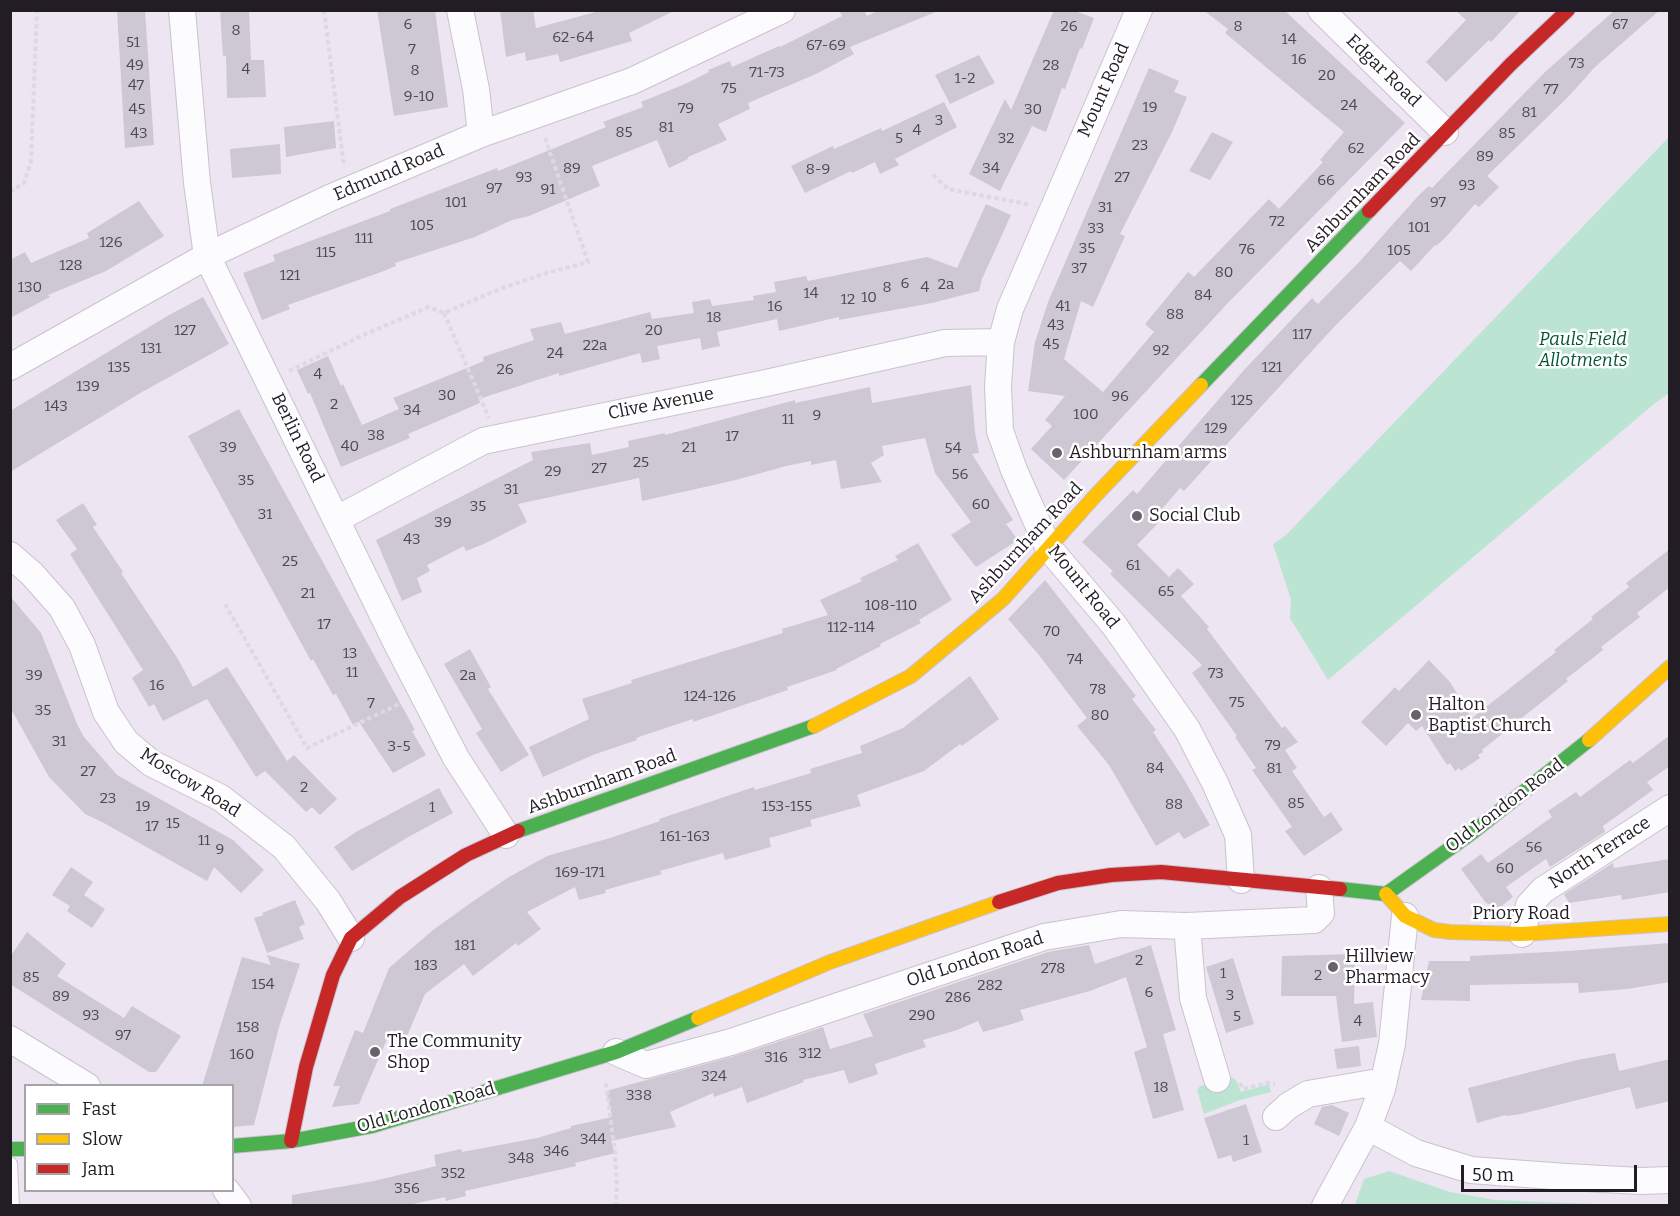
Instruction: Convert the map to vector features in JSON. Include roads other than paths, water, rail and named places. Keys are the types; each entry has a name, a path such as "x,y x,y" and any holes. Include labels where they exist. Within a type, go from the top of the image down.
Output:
{"main road":[{"name":"Ashburnham Road","path":"291,1141 306,1067 333,975 351,938 400,897 466,855 506,835 807,729 911,676 1003,599 1048,547 1445,132 1545,30 1568,10"},
{"name":"Old London Road","path":"234,1146 291,1141 372,1126 609,1054 830,962 958,915 1058,883 1111,875 1161,872 1386,894 1571,756 1670,667"},
{"name":"Priory Road","path":"1386,894 1405,916 1434,930 1450,932 1522,934 1670,924"}],"street":[{"name":"Berlin Road","path":"182,10 197,183 207,256 338,519 397,644 456,758 506,835"},
{"path":"460,10 476,89 481,134"},
{"name":"Edmund Road","path":"10,368 207,256 339,194 481,134 632,81 782,10"},
{"name":"Mount Road","path":"1139,10 1010,309 1001,342 998,386 1000,431 1014,470 1048,547 1114,625 1187,729 1215,783 1238,835 1241,880"},
{"name":"Edgar Road","path":"1321,10 1445,132"},
{"name":"Clive Avenue","path":"338,519 483,441 766,383 945,343 1001,342"},
{"name":"Moscow Road","path":"10,555 32,574 62,608 82,645 106,712 126,742 151,763 221,798 284,847 328,902 351,938"},
{"name":"North Terrace","path":"1522,934 1530,905 1543,890 1670,808"},
{"name":"Old London Road","path":"609,1054 646,1065 731,1042 1044,937 1121,924 1186,926 1314,920 1321,913 1320,888"},
{"path":"1325,1206 1368,1127 1384,1081 1392,1044 1405,916"},
{"path":"1186,926 1193,998 1217,1079"},
{"path":"10,1039 84,1084"},
{"path":"1276,1117 1288,1106 1308,1094 1384,1081"},
{"path":"1368,1127 1416,1153 1471,1170 1641,1181 1670,1180"},
{"path":"227,1192 238,1206"}],"lane":[{"path":"10,1164 12,1206"}],"place":[{"name":"Ashburnham arms","path":"1057,453"},
{"name":"Social Club","path":"1137,516"},
{"name":"Halton Baptist Church","path":"1416,715"},
{"name":"Hillview Pharmacy","path":"1333,967"},
{"name":"The Community Shop","path":"375,1052"}],"park label":[{"name":"Pauls Field Allotments","path":"1583,350"}]}
